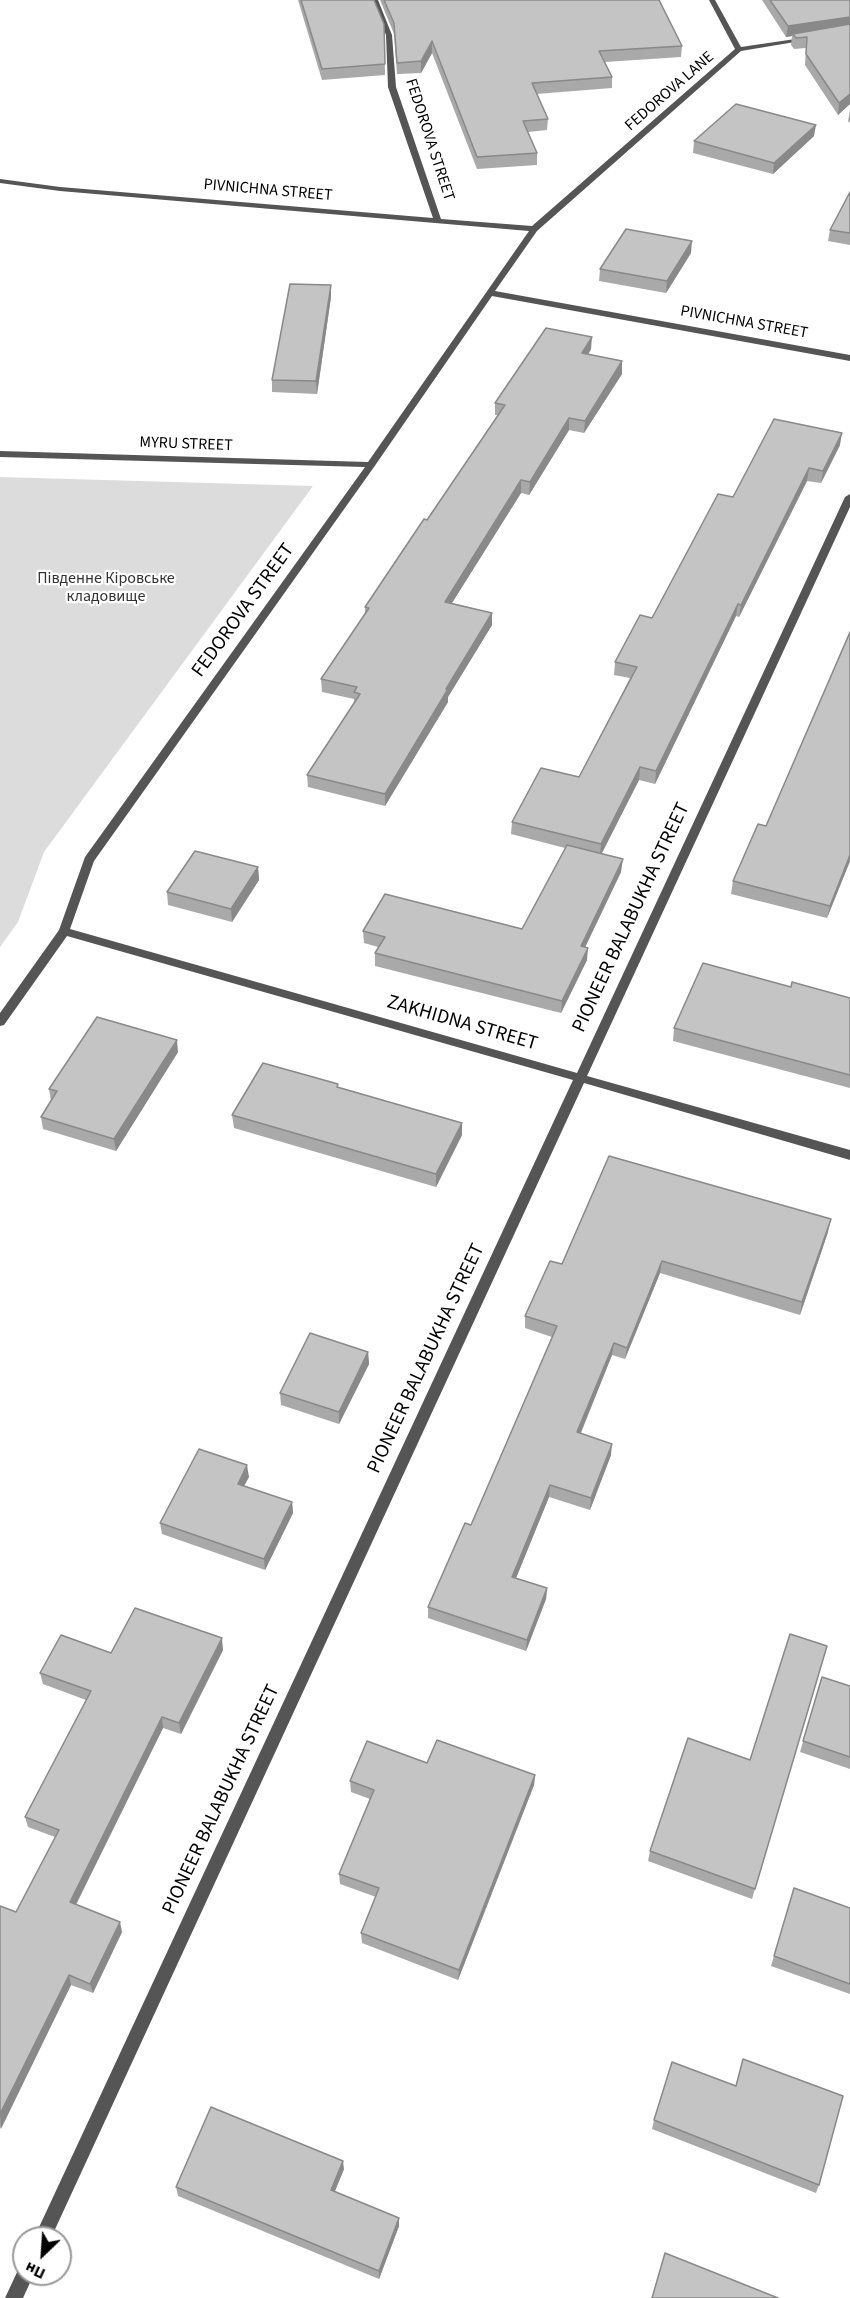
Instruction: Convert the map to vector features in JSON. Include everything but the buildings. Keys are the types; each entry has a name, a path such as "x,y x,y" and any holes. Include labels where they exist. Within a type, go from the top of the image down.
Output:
{"street":[{"name":"FEDOROVA STREET","path":"375,0 389,35 392,87 438,221"},
{"path":"712,0 739,49"},
{"name":"FEDOROVA LANE","path":"534,229 739,49 817,37"},
{"name":"PIVNICHNA STREET","path":"0,181 60,189 534,229"},
{"name":"FEDOROVA STREET","path":"0,1022 64,931 88,860 371,465 534,229"},
{"name":"PIVNICHNA STREET","path":"490,293 850,358"},
{"name":"MYRU STREET","path":"0,454 371,465"},
{"name":"PIONEER BALABUKHA STREET","path":"48,2226 850,497"},
{"name":"ZAKHIDNA STREET","path":"64,931 850,1155"}],"green space":[{"name":"Південне Кіровське кладовище","path":"0,477 313,486 44,852 18,922 0,947"}]}
